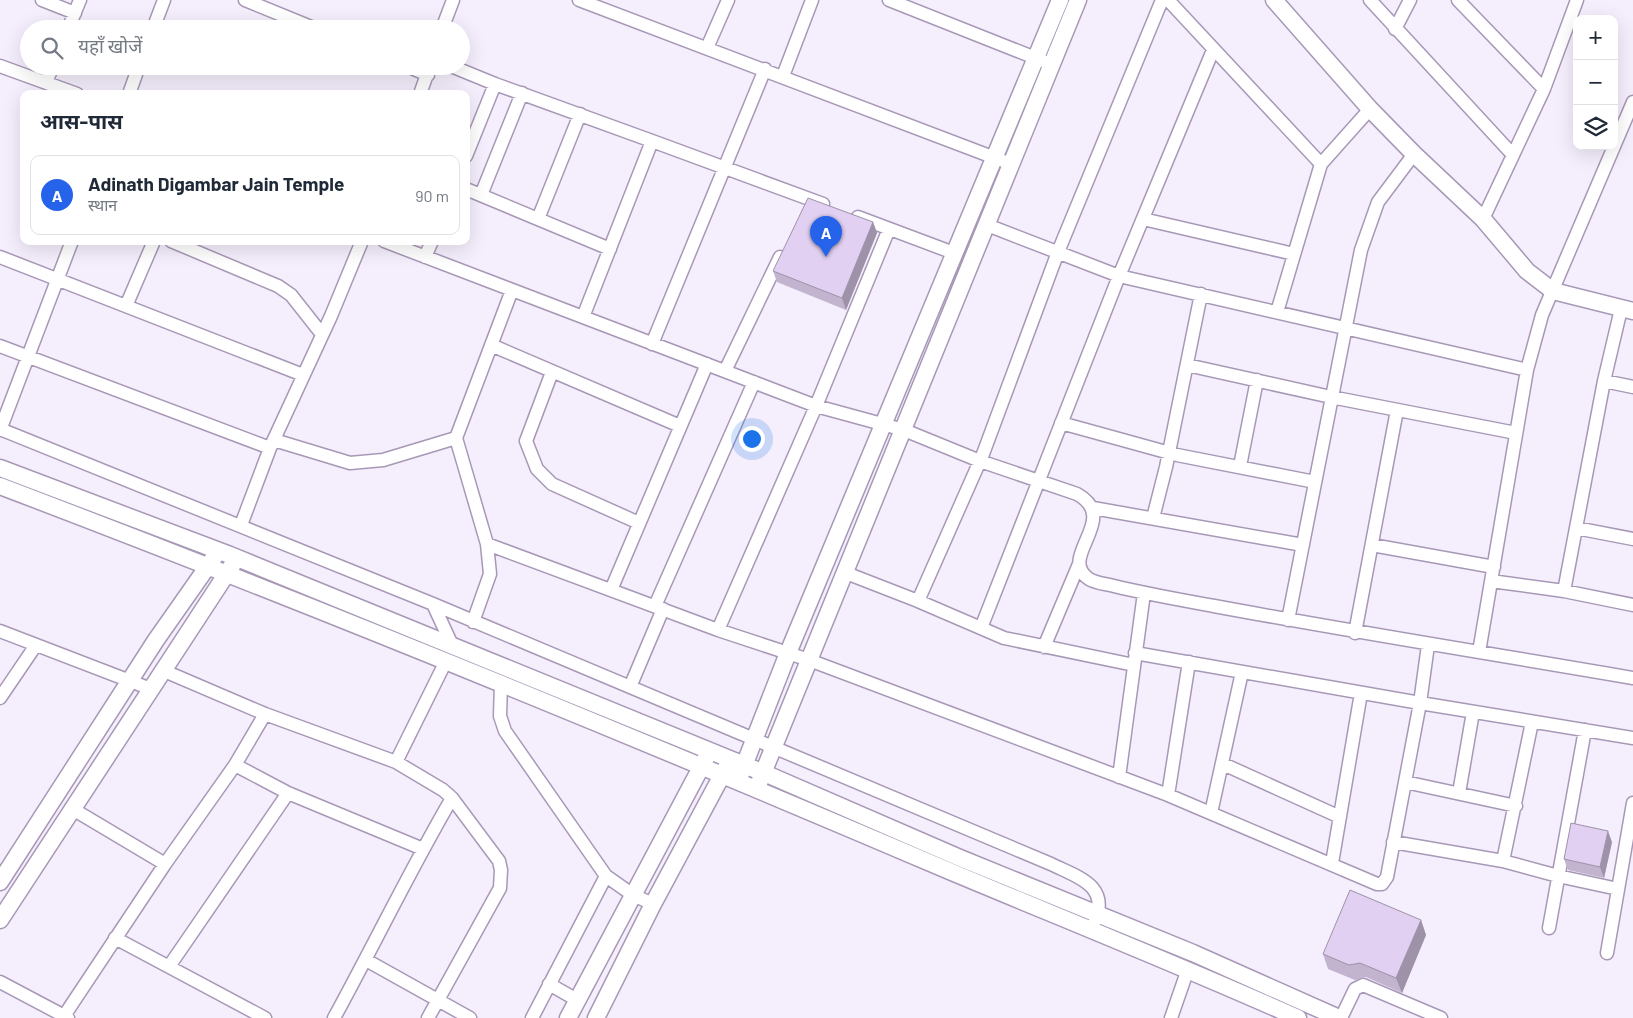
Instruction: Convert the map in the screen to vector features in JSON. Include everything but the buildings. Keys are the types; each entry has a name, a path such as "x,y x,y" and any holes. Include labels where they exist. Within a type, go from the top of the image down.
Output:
{"street":[{"path":"42,0 75,13"},
{"path":"72,20 80,0"},
{"path":"156,20 164,0"},
{"path":"245,0 294,20"},
{"path":"445,20 453,0"},
{"path":"579,0 1011,164"},
{"path":"706,48 728,0"},
{"path":"783,76 812,0"},
{"path":"890,0 1052,64"},
{"path":"596,1018 653,904 734,770 756,739 788,653 1060,0"},
{"path":"761,780 1078,0"},
{"path":"918,601 980,461 1058,252 1162,0"},
{"path":"1168,0 1321,164"},
{"path":"1274,0 1370,109 1414,154 1483,219 1527,271 1553,291 1627,310 1604,381 1564,591"},
{"path":"1370,0 1513,155"},
{"path":"1395,29 1410,0"},
{"path":"1458,0 1544,89"},
{"path":"1483,219 1544,89 1577,0"},
{"path":"980,628 1119,276 1213,50"},
{"path":"0,66 20,73"},
{"path":"652,344 764,69"},
{"path":"470,74 724,167 806,203 839,210 954,253"},
{"path":"26,75 64,90"},
{"path":"46,82 49,75"},
{"path":"130,90 136,75"},
{"path":"422,90 427,75"},
{"path":"470,146 496,84"},
{"path":"480,195 522,93"},
{"path":"1479,652 1527,370 1542,315 1633,102"},
{"path":"1277,312 1321,164 1370,109"},
{"path":"538,219 580,114"},
{"path":"584,317 652,142"},
{"path":"1288,620 1331,397 1368,226 1378,202 1414,154"},
{"path":"470,191 610,249"},
{"path":"1143,219 1294,254"},
{"path":"987,225 1119,276 1527,370"},
{"path":"718,630 816,406 889,229"},
{"path":"725,371 787,242"},
{"path":"70,245 0,429 433,604 976,831 1081,879 1098,893 1101,925"},
{"path":"126,306 152,245"},
{"path":"181,245 278,286 296,300 323,331"},
{"path":"241,525 272,444 331,316 360,245"},
{"path":"394,245 816,406 882,426 904,430 980,461 1078,494 1086,499 1095,517 1079,564 1044,647"},
{"path":"425,257 430,245"},
{"path":"0,257 303,374"},
{"path":"467,619 490,574 487,544 456,438 512,290"},
{"path":"1153,518 1201,294"},
{"path":"491,345 680,426"},
{"path":"0,346 272,444 350,463 389,459 456,438"},
{"path":"611,590 707,364"},
{"path":"1186,364 1331,397 1516,433"},
{"path":"552,372 526,441 537,469 552,484 639,523"},
{"path":"1240,466 1257,380"},
{"path":"1604,381 1633,387"},
{"path":"630,687 659,608 754,382"},
{"path":"1355,633 1397,410"},
{"path":"1061,423 1168,453 1315,482"},
{"path":"0,468 236,558 452,645 706,758 1101,925 1340,1018 1355,989 1363,985 1441,1018"},
{"path":"0,486 209,565 227,574 501,683 706,758"},
{"path":"1092,508 1303,545"},
{"path":"1576,528 1633,539"},
{"path":"487,544 718,630 809,660 1168,795 1382,884 1387,877 1420,703 1428,645"},
{"path":"1372,545 1494,567"},
{"path":"2,877 218,551"},
{"path":"0,920 71,808 236,558"},
{"path":"1079,564 1082,574 1090,580 1144,593 1355,633 1633,678"},
{"path":"846,573 1018,643 1134,659 1189,662 1361,693 1633,738"},
{"path":"1491,581 1564,591 1633,605"},
{"path":"1119,777 1144,593"},
{"path":"433,604 452,645"},
{"path":"0,631 131,680 150,689"},
{"path":"0,698 36,645"},
{"path":"396,762 446,660"},
{"path":"1168,795 1189,662"},
{"path":"162,670 265,714 396,762 443,790 452,798 499,862 501,870 500,888 428,1018"},
{"path":"1211,813 1242,672"},
{"path":"501,683 500,716 505,731 606,876 633,895 653,904"},
{"path":"1332,863 1361,693"},
{"path":"1458,793 1473,712"},
{"path":"0,982 66,1017 115,938 235,765 265,714"},
{"path":"1503,861 1532,722"},
{"path":"1549,928 1585,730"},
{"path":"568,1018 706,758"},
{"path":"1223,764 1340,817"},
{"path":"235,765 288,793 423,849"},
{"path":"1405,782 1516,806"},
{"path":"170,965 288,793"},
{"path":"334,1018 452,798"},
{"path":"1607,953 1618,889 1629,853 1633,803"},
{"path":"71,808 165,864"},
{"path":"1393,842 1503,861 1558,876 1618,889"},
{"path":"532,1018 606,876"},
{"path":"115,938 170,965 265,1018"},
{"path":"1140,940 1188,969 1298,1018"},
{"path":"366,960 470,1018"},
{"path":"1173,1017 1188,969"},
{"path":"549,984 577,1000"}],"place":[{"name":"Adinath Digambar Jain Temple","path":"826,257"}]}
